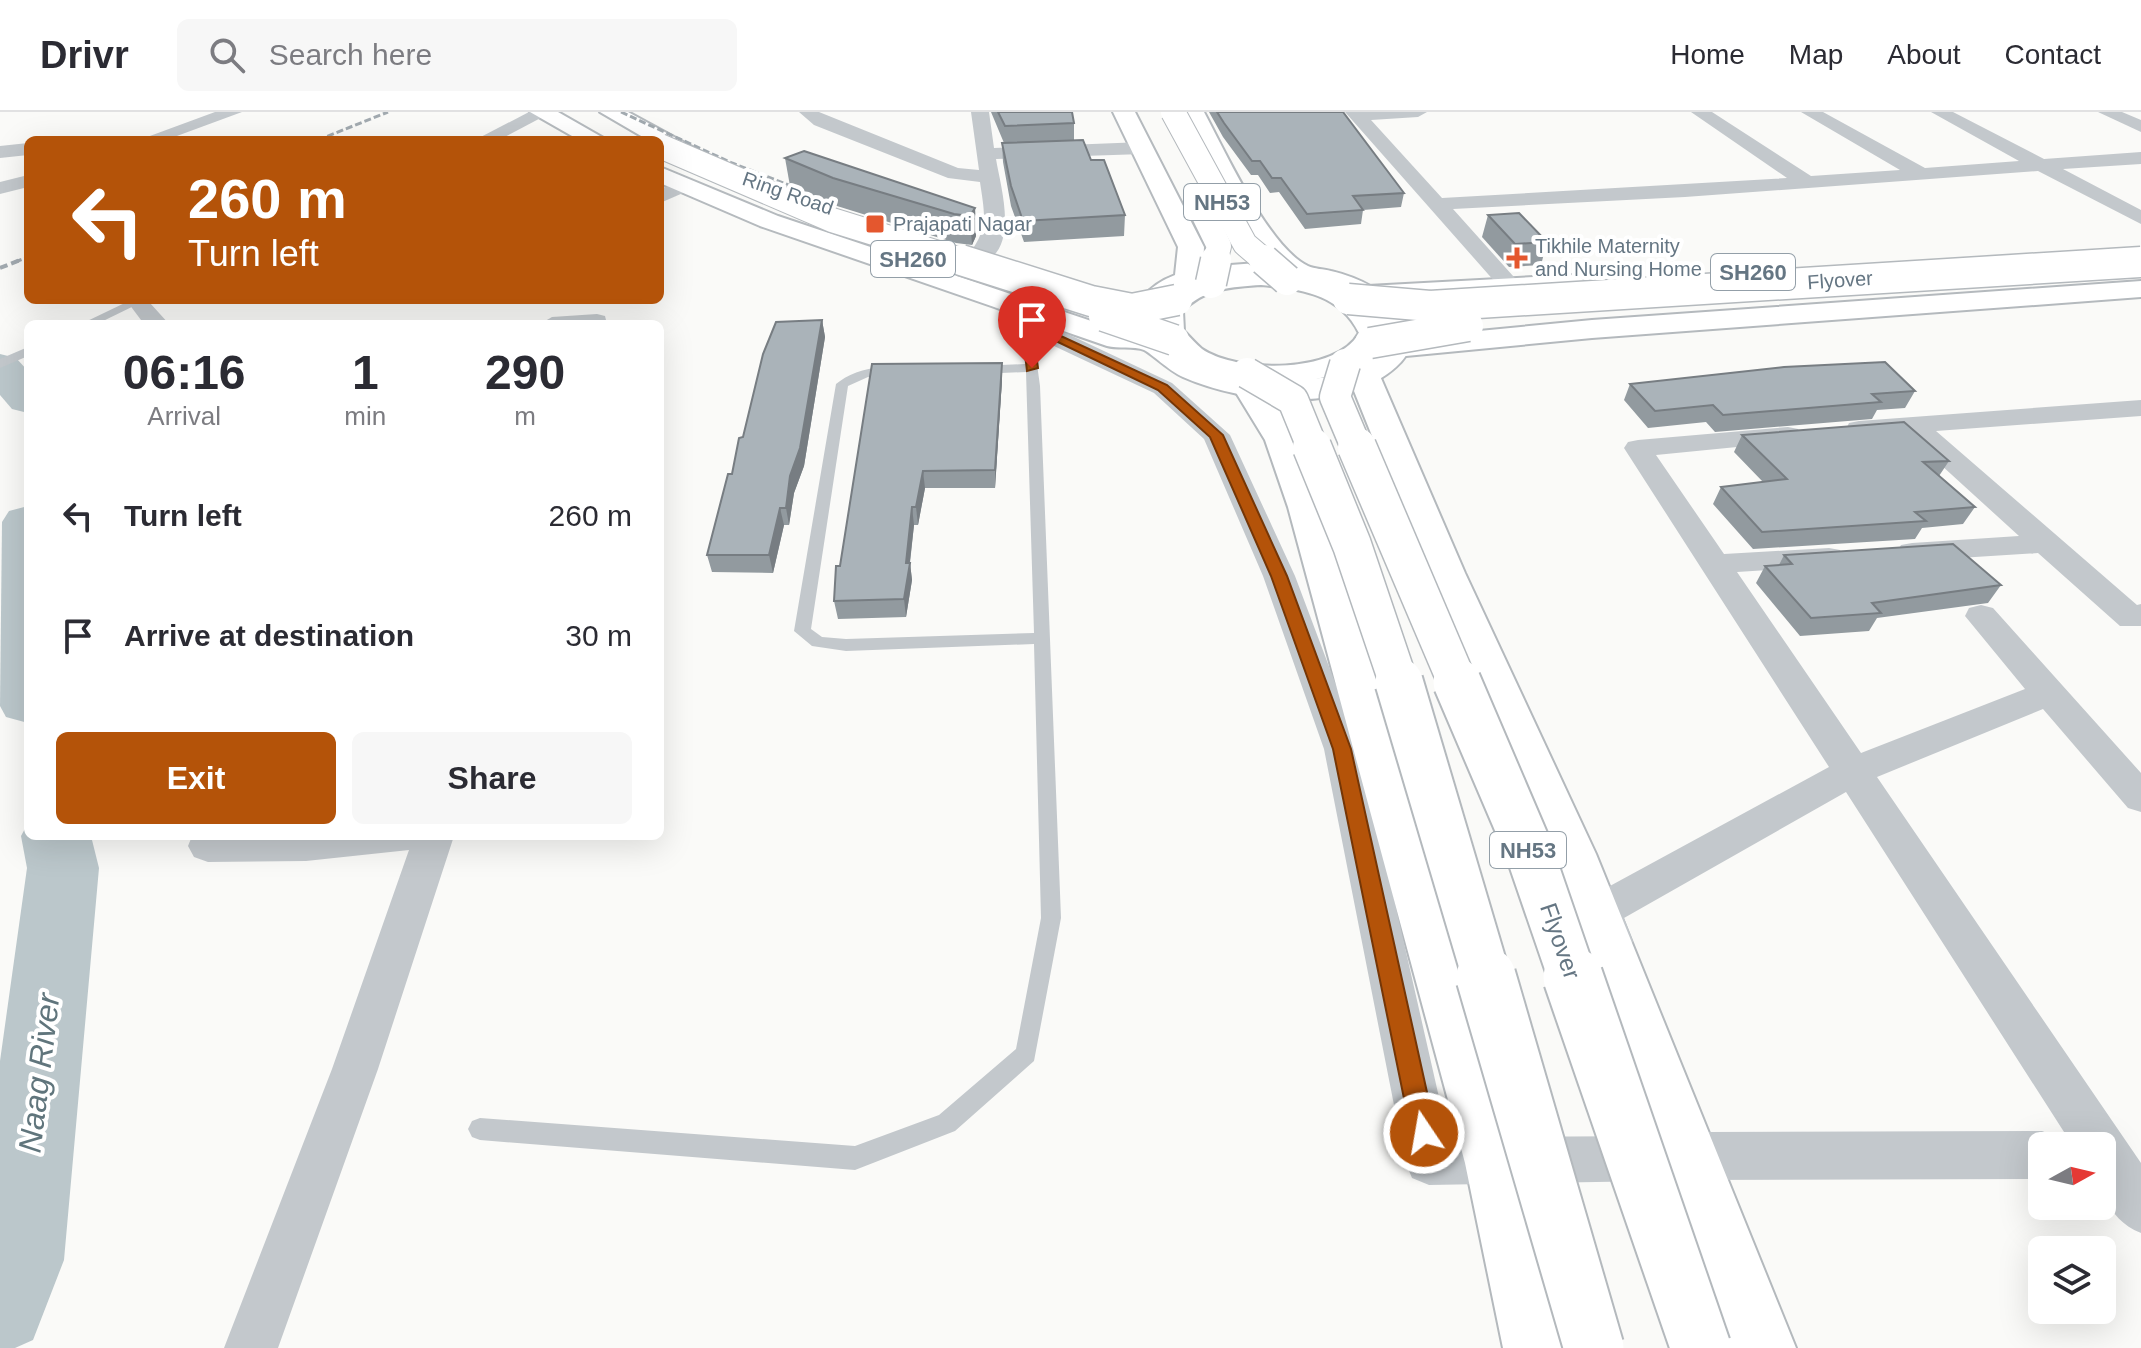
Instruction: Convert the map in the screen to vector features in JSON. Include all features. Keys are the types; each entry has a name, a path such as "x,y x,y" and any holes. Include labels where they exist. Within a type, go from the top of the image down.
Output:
{"main road":[{"path":"542,112 588,136"},
{"path":"571,112 616,136"},
{"path":"593,112 641,136"},
{"name":"Ring Road","path":"611,112 660,136"},
{"name":"NH53","path":"1124,112 1191,247 1183,290"},
{"path":"1151,112 1219,246 1183,290"},
{"name":"NH53","path":"1173,112 1245,244 1292,276"},
{"name":"NH53","path":"1193,112 1263,241 1292,276"},
{"name":"Ring Road","path":"664,138 754,182 1125,303 1183,290"},
{"name":"Ring Road","path":"664,148 832,220 1091,301 1132,309 1183,290"},
{"name":"Ring Road","path":"664,161 817,230 1131,324 1163,340"},
{"path":"668,185 1118,340 1194,375 1282,440"},
{"name":"SH260","path":"1357,297 2141,250"},
{"name":"Flyover","path":"1357,297 1430,306 2141,262"},
{"name":"NH53","path":"1221,271 1335,280 1357,297 1387,310 1398,329 1369,358 1317,387 1195,371 1173,360 1163,340 1147,326 1148,311 1183,290 1221,271"},
{"name":"Flyover","path":"1701,1348 1528,848 1335,397 1369,358 1447,328 1631,312 2141,277"},
{"path":"1369,358 1592,329 2141,289"},
{"path":"1118,340 1163,340"},
{"name":"NH53","path":"1369,358 1446,573 1572,854 1763,1348"},
{"path":"1248,380 1282,440 1326,578 1495,1163 1536,1348"},
{"name":"NH53","path":"1248,380 1293,400 1352,545 1418,743 1594,1348"},
{"path":"1326,578 1446,573"}],"street":[{"path":"175,131 203,112"},
{"path":"160,136 233,112"},
{"path":"494,136 542,112"},
{"path":"808,112 820,121 955,174 988,177"},
{"path":"978,257 986,250 996,225 980,112"},
{"path":"1356,114 1418,112"},
{"path":"1700,112 1807,182"},
{"path":"1810,112 1920,173"},
{"path":"1940,112 2044,164 2141,218"},
{"path":"2107,112 2141,127"},
{"path":"1356,114 1511,286"},
{"path":"984,154 1143,148"},
{"path":"0,152 24,149"},
{"path":"1436,204 2141,158"},
{"path":"0,188 24,182"},
{"path":"994,296 1046,333 1163,388 1216,435 1279,576 1342,749 1429,1161 1495,1163 1691,1156 2028,1155"},
{"path":"140,304 154,320"},
{"path":"573,320 599,315"},
{"path":"2097,1132 1851,772 1638,448 2141,408"},
{"path":"1913,425 2132,618 2141,615"},
{"path":"1888,553 2045,543"},
{"path":"1715,564 1856,555"},
{"path":"1981,616 2141,798"},
{"path":"1691,1156 1601,911 1851,772 2049,693"},
{"path":"210,840 208,846 308,841"},
{"path":"251,1348 355,1069 433,840"},
{"path":"2116,1161 2141,1208"}],"lane":[{"path":"96,320 131,304"},
{"path":"480,1129 855,1158 947,1123 1026,1054 1051,918 1032,368 1025,320"},
{"path":"0,364 24,353"},
{"path":"956,370 1032,368"},
{"path":"911,372 866,373 842,384 802,631 818,642 846,645 1042,638"}],"building":[{"path":"998,112 1072,112 1074,123 1005,126"},
{"path":"1217,112 1343,112 1404,193 1353,196 1363,210 1307,214 1281,178 1272,178 1260,161 1252,161"},
{"path":"1083,140 1091,160 1104,160 1125,215 1023,221 1011,186 1002,143"},
{"path":"804,151 975,208 970,216 954,214 833,178 785,158"},
{"path":"1519,213 1547,242 1515,244 1488,215"},
{"path":"822,320 800,448 790,476 786,508 780,508 769,555 707,555 728,474 732,474 739,438 743,437 763,354 776,322"},
{"path":"1885,362 1915,391 1872,394 1881,402 1723,415 1713,405 1655,411 1630,384 1784,367"},
{"path":"1002,363 995,470 923,471 916,507 912,507 906,563 910,563 904,599 834,601 836,566 840,566 872,364"},
{"path":"1904,422 1949,461 1923,462 1975,507 1915,512 1926,521 1762,532 1721,487 1787,479 1742,435"},
{"path":"1953,544 2001,585 1872,603 1881,613 1811,618 1765,566 1792,564 1784,555"}],"waterway":[{"name":"Naag River","path":"0,367 24,394"},
{"name":"Naag River","path":"24,559 15,641 24,683"},
{"name":"Naag River","path":"0,1307 18,1260 63,868 57,840"}],"railway":[{"path":"328,136 388,112"},
{"path":"621,112 732,163 830,201"},
{"path":"15,262 24,259"},
{"path":"15,262 20,260"},
{"path":"0,268 15,262"}],"place":[{"name":"Prajapati Nagar","path":"875,224"},
{"name":"Tikhile Maternity and Nursing Home","path":"1517,258"}],"route":[{"path":"1032,368 1025,320 1163,388 1216,435 1279,576 1342,749 1424,1133"}]}
